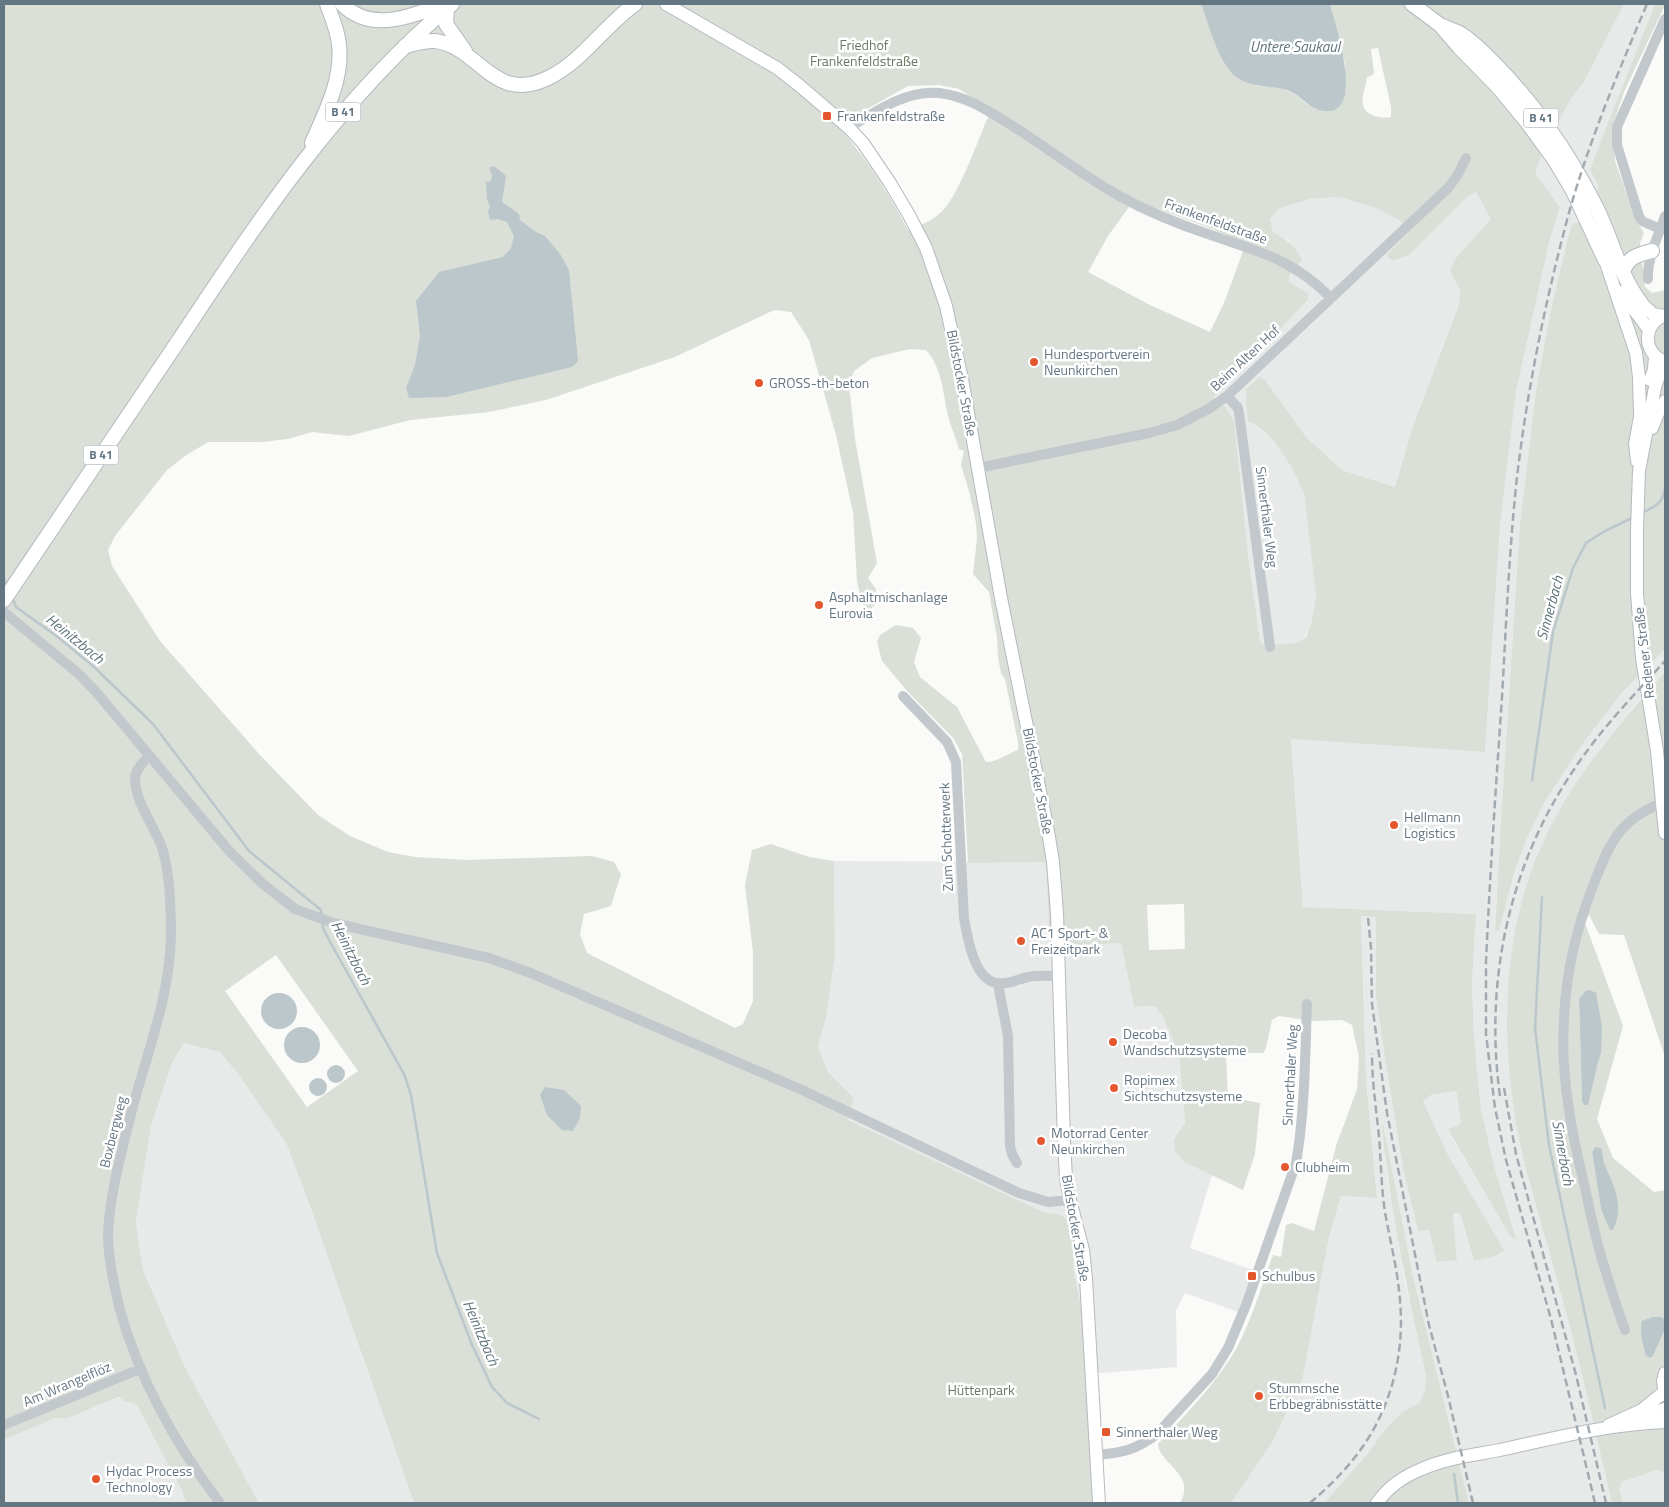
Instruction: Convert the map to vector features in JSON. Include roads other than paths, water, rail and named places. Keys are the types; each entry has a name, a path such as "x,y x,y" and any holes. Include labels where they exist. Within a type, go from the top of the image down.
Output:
{"highway":[{"path":"304,160 328,105 339,66 339,44 328,4"},
{"path":"342,4 357,16 383,21 410,16 447,5 446,24 467,56"},
{"name":"B 41","path":"1412,4 1440,25 1461,34 1486,55 1512,81 1539,115 1596,207 1610,256 1623,272 1632,291 1641,303"},
{"name":"B 41","path":"4,600 196,313 304,160 364,86 447,5"},
{"path":"403,47 424,41 433,41 449,45 502,81 523,84 542,81 572,62 626,7"},
{"path":"1623,272 1625,265 1633,257 1652,251"},
{"path":"1610,256 1622,255 1633,257"}],"main road":[{"name":"Bildstocker Straße","path":"666,4 777,68 849,128 867,149 890,182 910,215 935,269 951,326 1001,598 1053,862 1057,913 1066,1178 1083,1250 1086,1278 1100,1503"},
{"name":"B 41","path":"1610,256 1622,294 1649,330"},
{"name":"B 41","path":"1610,256 1636,352 1640,414"},
{"name":"B 41","path":"1641,303 1653,314 1665,313"},
{"name":"B 41","path":"1662,361 1648,344 1649,330 1654,321 1665,313"},
{"name":"Redener Straße","path":"1639,471 1635,444 1640,414 1654,370 1662,361"},
{"name":"Redener Straße","path":"1662,361 1646,428 1639,471 1637,593 1642,658 1657,750 1665,833"},
{"path":"1643,454 1653,424 1665,401"},
{"path":"1612,1424 1642,1410 1665,1394 1663,1381 1665,1373"},
{"path":"1597,1429 1665,1409"},
{"path":"1377,1503 1392,1486 1406,1476 1424,1468 1451,1460 1597,1429 1665,1422"}],"street":[{"path":"1660,230 1642,221 1638,216 1616,136 1617,127 1627,102 1665,19"},
{"name":"Frankenfeldstraße","path":"849,128 914,94 938,93 968,100 1119,196 1163,218 1291,265 1309,277 1331,298"},
{"name":"Beim Alten Hof","path":"978,468 1149,434 1177,426 1210,408 1227,396 1448,188 1457,176 1466,158"},
{"path":"1648,279 1652,251 1665,216"},
{"name":"Sinnerthaler Weg","path":"1227,396 1233,400 1238,408 1270,647"},
{"path":"4,612 80,676 98,694 230,852 263,884 295,909 332,923 489,958 533,974 802,1090 1026,1196 1048,1202 1070,1200"},
{"name":"Zum Schotterwerk","path":"902,696 948,742 956,762 962,897 968,943 983,974 990,981 998,984"},
{"name":"Boxbergweg","path":"149,755 135,775 136,788 162,847 171,914 170,961 159,1015 133,1108 111,1200 108,1239 112,1279 124,1325 140,1369 160,1412 187,1458 220,1503"},
{"path":"1625,1330 1604,1268 1574,1142 1565,1078 1563,1021 1568,976 1583,912 1607,850 1618,832 1630,820 1646,809 1662,803"},
{"path":"1017,1163 1010,1146 1008,1036 998,984 1027,977 1059,976"},
{"name":"Sinnerthaler Weg","path":"1096,1455 1116,1454 1127,1451 1146,1442 1156,1434 1212,1374 1228,1348 1246,1305 1296,1163 1300,1139 1305,1071 1307,1004"},
{"name":"Am Wrangelflöz","path":"4,1425 140,1369"}],"water":[{"name":"Untere Saukaul","path":"1201,4 1330,4 1345,66 1346,84 1344,99 1337,108 1325,111 1312,106 1288,91 1253,84 1237,78 1222,58"},
{"path":"494,166 506,176 502,202 519,214 520,220 545,236 560,254 569,270 578,361 572,367 446,397 409,398 406,388 415,365 420,336 416,301 439,272 503,257 511,248 514,236 507,222 498,219 490,220 488,212 490,207 487,199 486,182 491,181 492,175 489,168"},
{"path":"1590,990 1596,993 1602,1027 1601,1053 1588,1105 1584,1105 1582,1101 1579,999 1585,991"},
{"path":"279,993 292,998 297,1011 292,1024 279,1029 266,1024 261,1011 266,998"},
{"path":"302,1027 315,1032 320,1045 315,1058 302,1063 289,1058 284,1045 289,1032"},
{"path":"336,1065 342,1068 345,1074 342,1080 336,1083 330,1080 327,1074 330,1068"},
{"path":"318,1078 324,1081 327,1087 324,1093 318,1096 312,1093 309,1087 312,1081"},
{"path":"545,1087 564,1090 581,1106 580,1118 573,1131 562,1130 547,1115 540,1095"},
{"path":"1595,1147 1602,1150 1604,1163 1617,1196 1618,1213 1613,1230 1610,1230 1601,1209 1592,1152"},
{"path":"1653,1317 1662,1317 1665,1320 1665,1329 1653,1356 1650,1358 1646,1356 1641,1325 1642,1321"}],"waterway":[{"name":"Sinnerbach","path":"1642,513 1660,502 1665,489"},
{"name":"Sinnerbach","path":"1532,780 1553,632 1573,568 1586,543 1632,518"},
{"name":"Heinitzbach","path":"4,579 7,587"},
{"name":"Heinitzbach","path":"12,597 16,607 59,638 94,667 153,724 249,851 321,910 322,916"},
{"name":"Sinnerbach","path":"1542,897 1535,1028 1549,1145 1605,1408"},
{"name":"Heinitzbach","path":"322,922 329,940 404,1074 411,1095 437,1253 472,1345 492,1387 507,1403 539,1419"},
{"name":"Sinnerbach","path":"1454,1474 1458,1503"}],"railway":[{"path":"1595,1503 1551,1319 1506,1160 1495,1108 1486,1034 1486,962 1511,539 1520,452 1530,385 1551,286 1575,192 1603,111 1647,4"},
{"path":"1500,1096 1496,1053 1499,967 1507,925 1518,884 1533,844 1552,805 1585,754 1618,713 1665,661"},
{"path":"1368,918 1371,948 1372,1004 1387,1113 1429,1325 1473,1503"},
{"path":"1310,1503 1345,1469 1378,1422 1392,1383 1400,1342 1399,1290 1384,1202 1372,1053"},
{"path":"1504,1088 1516,1154 1576,1375 1606,1503"}],"place":[{"name":"Frankenfeldstraße","path":"827,116"},
{"name":"Hundesportverein Neunkirchen","path":"1034,362"},
{"name":"GROSS-th-beton","path":"759,383"},
{"name":"Asphaltmischanlage Eurovia","path":"819,605"},
{"name":"Hellmann Logistics","path":"1394,825"},
{"name":"AC1 Sport- & Freizeitpark","path":"1021,941"},
{"name":"Decoba Wandschutzsysteme","path":"1113,1042"},
{"name":"Ropimex Sichtschutzsysteme","path":"1114,1088"},
{"name":"Motorrad Center Neunkirchen","path":"1041,1141"},
{"name":"Clubheim","path":"1285,1167"},
{"name":"Schulbus","path":"1252,1276"},
{"name":"Stummsche Erbbegräbnisstätte","path":"1259,1396"},
{"name":"Sinnerthaler Weg","path":"1106,1432"},
{"name":"Hydac Process Technology","path":"96,1479"}],"park label":[{"name":"Friedhof Frankenfeldstraße","path":"864,54"},
{"name":"Hüttenpark","path":"981,1390"}]}
